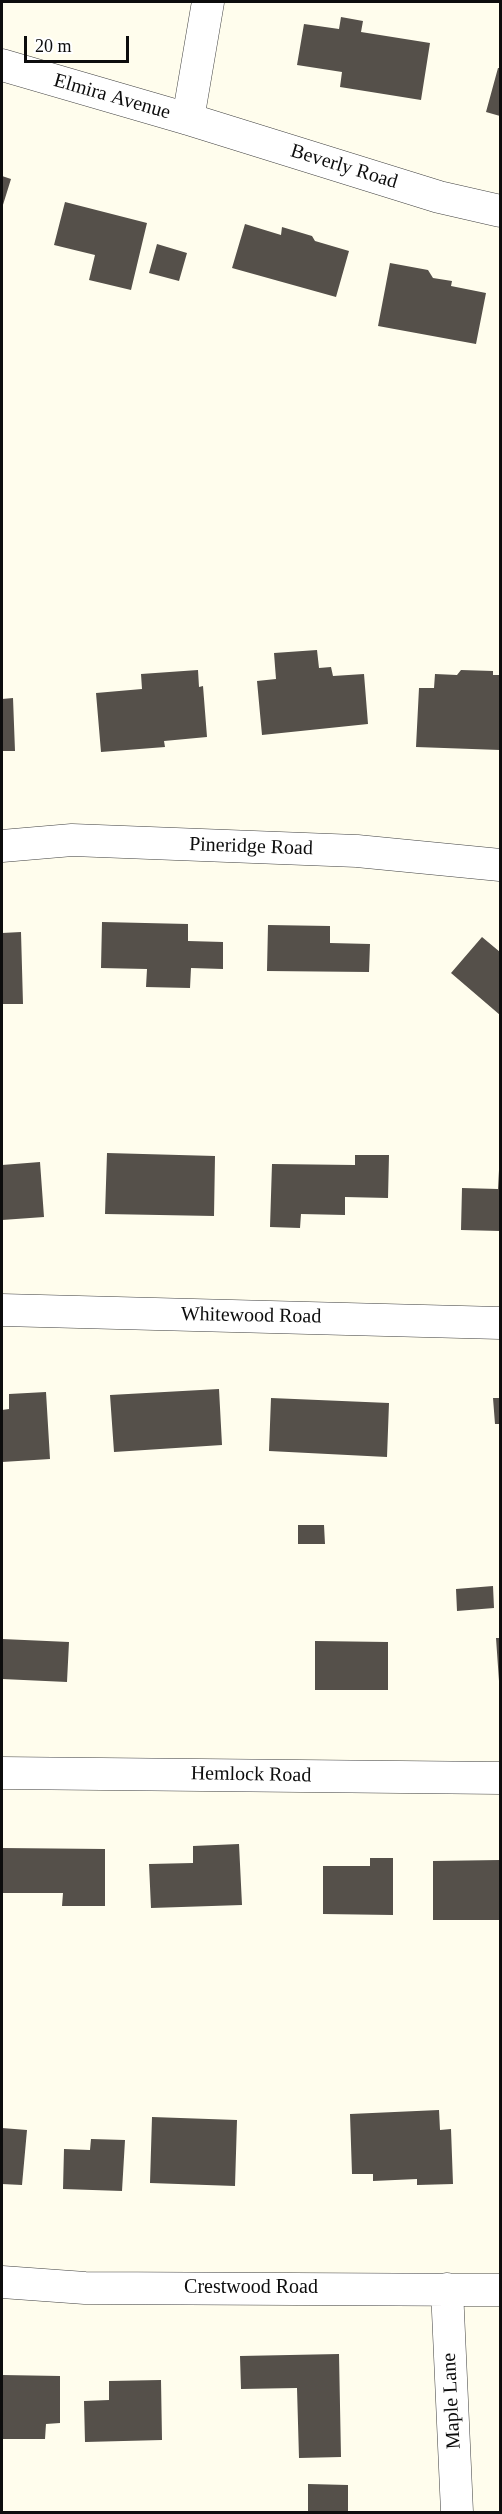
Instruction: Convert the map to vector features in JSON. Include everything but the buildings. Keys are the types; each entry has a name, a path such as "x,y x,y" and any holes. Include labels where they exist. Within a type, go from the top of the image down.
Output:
{"street":[{"path":"188,119 208,2"},
{"name":"Elmira Avenue","path":"2,65 188,119"},
{"name":"Beverly Road","path":"188,119 439,197 501,211"},
{"name":"Pineridge Road","path":"2,846 72,840 357,851 501,865"},
{"name":"Whitewood Road","path":"2,1310 501,1323"},
{"name":"Hemlock Road","path":"2,1773 501,1778"},
{"name":"Crestwood Road","path":"2,2282 85,2288 501,2290"},
{"name":"Maple Lane","path":"447,2289 457,2512"}]}
